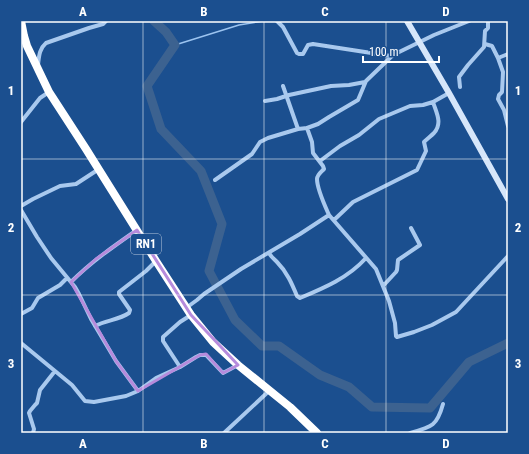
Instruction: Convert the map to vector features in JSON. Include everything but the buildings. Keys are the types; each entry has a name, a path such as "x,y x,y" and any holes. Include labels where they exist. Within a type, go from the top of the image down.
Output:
{"highway":[{"name":"RN1","path":"21,21 24,36 24,47 49,92 186,308 213,342 238,365 290,407 317,433"}],"main road":[{"path":"407,21 508,199"}],"street":[{"path":"37,68 42,46 46,42 103,24 106,21"},
{"path":"277,21 283,26 297,53 299,54 303,54 308,45 313,44 391,56"},
{"path":"215,180 252,154 260,142 268,138 318,124 358,100 365,82 391,56 419,42 469,21"},
{"path":"460,87 458,77 483,49 485,44 485,31 488,28 488,21"},
{"path":"485,44 492,46 503,72 502,92 498,96 498,99 504,110 508,126"},
{"path":"498,58 508,54"},
{"path":"265,101 329,86 349,85 365,82"},
{"path":"283,86 298,130"},
{"path":"21,122 40,98 49,92"},
{"path":"320,161 340,146 359,135 379,119 410,106 423,105 433,102 449,93"},
{"path":"334,220 353,202 417,170 426,151 424,142 439,125 433,102"},
{"path":"307,128 312,142 313,153 324,167 317,180 329,216 374,265 389,302 395,323 396,336 398,337 432,325 456,312 508,256"},
{"path":"21,206 60,186 76,184 99,169"},
{"path":"21,210 37,238 79,294 95,326 116,361 138,391"},
{"path":"186,308 211,288 241,268 329,216"},
{"path":"383,286 396,272 398,260 420,245 410,228"},
{"path":"71,282 96,259 137,230"},
{"path":"268,252 290,280 297,296 300,298 331,285 355,269 366,258"},
{"path":"95,326 115,320 129,313 130,310 119,292 146,271 156,261"},
{"path":"21,314 32,308 38,298 60,285 67,278"},
{"path":"180,367 163,341 163,337 180,322 192,315"},
{"path":"21,343 72,385 84,399 94,402 102,402 126,396 138,391 156,378 180,367 196,357 205,354 223,373 238,365"},
{"path":"33,433 34,429 29,413 30,410 36,405 40,390 55,371"},
{"path":"224,433 269,391"},
{"path":"410,433 432,425 437,421 443,404"}],"highlighted area":[{"path":"137,230 191,315 238,365 223,373 206,354 200,355 138,391 116,361 71,282 96,259"}],"waterway":[{"path":"154,21 166,32 175,45 147,86 161,129 201,171 222,224 209,271 235,320 262,346 279,346 320,375 349,387 372,407 430,408 469,362 508,343"},
{"path":"175,45 239,25 263,21"}]}
